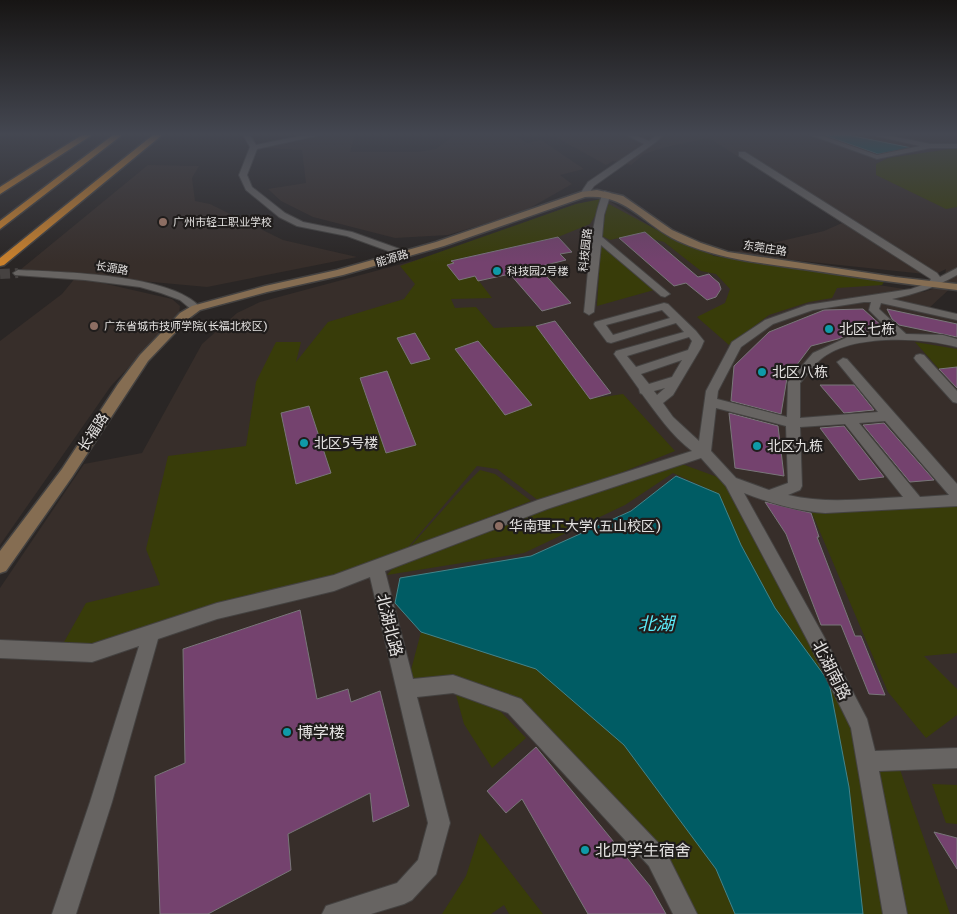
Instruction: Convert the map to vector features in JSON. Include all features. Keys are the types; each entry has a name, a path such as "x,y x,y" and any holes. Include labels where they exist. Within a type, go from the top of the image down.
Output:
{"highway":[{"path":"0,191 21,178"},
{"path":"0,226 63,178"},
{"path":"0,233 56,190 66,178"},
{"path":"52,208 91,178"},
{"path":"0,263 105,178"}],"street":[{"path":"246,178 250,188 282,215 300,224 349,234 405,254"},
{"path":"584,194 591,184 600,178"},
{"path":"779,178 934,276 936,279 932,285"},
{"name":"东莞庄路","path":"584,194 607,193 626,202 670,232 720,253 932,285 957,287"},
{"name":"科技园路","path":"589,312 600,215 607,193"},
{"name":"能源路","path":"196,308 231,297 339,273 440,244 584,194"},
{"path":"598,237 664,294"},
{"path":"0,649 92,654 217,610 334,583 543,504 704,452 712,391 736,345 769,322 811,307 876,299 913,292 932,285 957,271"},
{"name":"长源路","path":"18,273 75,275 157,288 184,297 192,302 196,308"},
{"path":"876,299 957,317"},
{"path":"876,299 874,310 902,336"},
{"path":"655,403 669,392 698,341 692,333 678,319 664,306 599,324 611,339 678,319"},
{"name":"长福路","path":"0,565 67,473 144,358 184,316 196,308"},
{"name":"北湖南路","path":"692,333 620,354 644,390 686,439 704,452 731,482 817,641 860,726 895,914"},
{"path":"769,496 795,486 794,382 817,356 850,340 902,336 943,339 957,343"},
{"path":"632,372 692,353"},
{"path":"920,358 957,399"},
{"path":"843,362 957,494"},
{"path":"644,390 676,380"},
{"path":"710,402 793,423 888,416"},
{"path":"848,418 916,504"},
{"path":"731,482 769,496 809,506 916,504 957,500"},
{"name":"北湖北路","path":"334,914 404,892 428,866 439,823 376,567"},
{"path":"64,914 102,802 151,634"},
{"path":"406,689 452,684 514,706 657,858 685,914"},
{"path":"867,761 957,758"}],"shaded area":[{"name":"广州市轻工职业学校","path":"133,178 192,178 195,201 210,204 283,240 357,257 207,287 20,270"},
{"path":"305,178 564,178 572,184 523,212 448,235 395,238 313,217 281,201 268,189 306,183"},
{"name":"华南理工大学(五山校区)","path":"771,178 957,178 957,282 928,309 957,316 957,914 0,914 0,588 84,464 142,453 202,344 237,313 260,302 435,255 576,204 606,199 655,229 714,256 923,292 943,286 946,269 934,275 773,258 734,252 824,231 842,223"},
{"path":"76,277 172,299 180,306 179,314 111,386 0,545 0,341 62,294"}],"green space":[{"path":"881,178 957,178 957,207 946,209"},
{"path":"606,198 590,224 558,237 452,260 475,276 492,298 451,299 455,308 476,307 494,328 536,326 590,399 623,394 675,451 543,504 497,469 477,466 400,557 101,650 64,642 86,603 160,585 146,549 168,456 246,446 256,382 276,342 301,342 296,362 328,322 404,299 415,284 400,266 576,204","holes":["309,406 331,473 296,484 281,414"]},
{"path":"607,203 655,229 714,256 886,279 882,285 837,288 832,298 809,302 769,315 729,345 697,317 725,303 730,289 716,274 701,271 664,242 653,239 645,232 610,240 602,236"},
{"path":"601,244 654,290 597,306"},
{"path":"915,342 957,349 957,367 939,369"},
{"path":"679,463 731,482 860,726 867,761 897,761 950,914 863,914 849,787 829,682 775,608 741,545 719,494 673,473 625,505 524,553 387,575 408,551"},
{"path":"480,470 495,474 531,501 409,548 466,484"},
{"path":"957,500 957,653 924,656 957,689 957,715 926,738 888,692 809,506"},
{"path":"421,632 536,669 624,745 716,869 735,914 685,914 657,858 514,706 456,686 501,712 526,738 492,768 464,724 453,684 406,689"},
{"path":"932,784 957,785 957,824 946,823"},
{"path":"480,833 543,914 509,914 504,905 491,914 442,914 466,876"}],"water":[{"name":"北湖","path":"676,476 719,494 741,545 775,608 829,682 849,787 863,914 735,914 716,869 624,745 536,669 421,632 395,603 400,578 531,556 631,511"}],"building":[{"path":"645,232 698,277 709,274 719,283 721,289 716,297 707,300 686,283 674,286 619,238"},
{"name":"科技园2号楼","path":"558,237 572,252 560,254 566,260 538,267 571,303 542,311 510,274 478,281 475,276 459,280 447,265 454,263 451,261"},
{"path":"863,309 884,328 850,334 811,346 787,378 781,414 731,401 734,366 769,332 824,310"},
{"path":"887,309 957,324 957,337 899,325 892,319"},
{"path":"555,321 611,393 590,399 536,326"},
{"path":"415,333 430,359 411,364 397,338"},
{"path":"478,341 532,405 505,415 455,349"},
{"path":"957,367 957,388 939,369"},
{"path":"387,371 416,445 386,453 360,378"},
{"path":"820,385 854,385 874,410 844,413"},
{"name":"北区5号楼","path":"309,406 331,473 296,484 281,413"},
{"name":"北区九栋","path":"729,413 778,426 784,476 735,468"},
{"path":"884,423 934,480 910,482 863,425"},
{"path":"844,426 884,477 859,480 820,428"},
{"path":"765,502 811,513 819,537 817,537 855,636 861,636 885,695 869,694 841,625 821,625 786,534"},
{"name":"博学楼","path":"300,610 317,699 348,689 351,702 380,691 409,806 373,822 370,793 288,834 291,870 208,914 160,914 155,776 185,763 183,649"},
{"name":"北四学生宿舍","path":"536,747 650,886 666,914 588,914 522,799 506,813 487,791"},
{"path":"934,832 957,838 957,869"}],"tunnel":[{"path":"0,274 18,273"}],"place":[{"name":"广州市轻工职业学校","path":"163,222"},
{"name":"科技园2号楼","path":"497,271"},
{"name":"广东省城市技师学院(长福北校区)","path":"94,326"},
{"name":"北区七栋","path":"829,329"},
{"name":"北区八栋","path":"762,372"},
{"name":"北区5号楼","path":"304,443"},
{"name":"北区九栋","path":"757,446"},
{"name":"华南理工大学(五山校区)","path":"499,526"},
{"name":"博学楼","path":"287,732"},
{"name":"北四学生宿舍","path":"585,850"}]}
